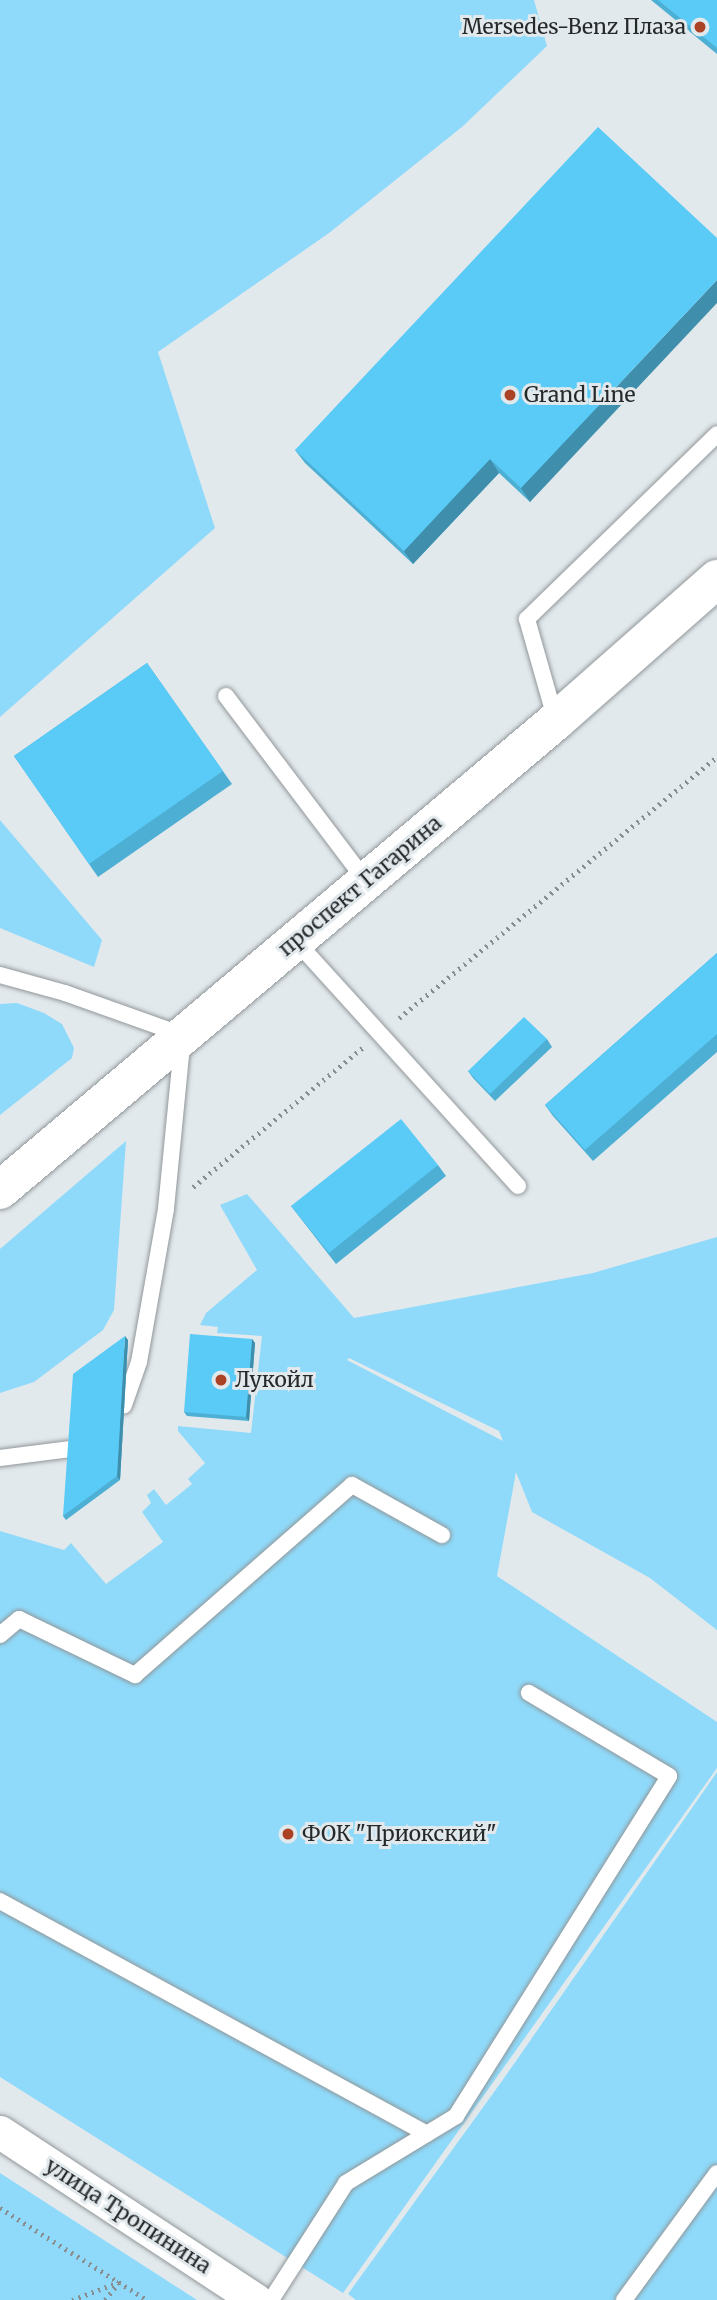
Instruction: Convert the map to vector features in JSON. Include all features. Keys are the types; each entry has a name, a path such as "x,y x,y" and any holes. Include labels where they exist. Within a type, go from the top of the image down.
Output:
{"main road":[{"name":"проспект Гагарина","path":"0,1190 556,721 717,579"}],"street":[{"name":"улица Тропинина","path":"0,2132 257,2300"}],"lane":[{"path":"556,721 527,619 717,434"},
{"path":"226,696 366,881"},
{"path":"295,940 518,1186"},
{"path":"0,975 65,993 183,1035 166,1209 139,1362 124,1405"},
{"path":"0,1458 70,1449"},
{"path":"0,1635 19,1619 135,1675 352,1485 442,1535"},
{"path":"271,2300 346,2183 456,2116 669,1776 529,1693"},
{"path":"0,1901 427,2134"},
{"path":"624,2300 717,2173"}],"path":[{"path":"166,1209 717,757"},
{"path":"0,2208 147,2300"},
{"path":"72,2300 119,2281"},
{"path":"105,2300 119,2281"}],"shaded area":[{"path":"0,0 534,0 547,46 462,127 329,233 158,352 215,528 0,717"},
{"path":"0,820 102,940 94,967 0,928"},
{"path":"17,1003 44,1013 62,1024 74,1048 72,1058 0,1115 0,1004"},
{"path":"126,1141 114,1310 103,1330 34,1382 0,1393 0,1249"},
{"path":"247,1194 354,1318 593,1273 717,1237 717,1630 650,1578 532,1512 516,1472 497,1576 717,1722 717,1768 343,2293 0,2077 0,1531 64,1550 71,1543 106,1584 163,1542 142,1512 151,1503 147,1495 154,1489 166,1505 192,1484 188,1479 205,1463 178,1431 178,1426 251,1433 262,1336 217,1333 218,1327 200,1325 206,1313 257,1270 220,1205","holes":["349,1358 499,1431 503,1441 347,1360"]},
{"path":"717,1772 717,2300 356,2300 348,2294 502,2081"},
{"path":"0,2173 197,2300 0,2300"}],"building":[{"name":"Mersedes-Benz Плаза","path":"658,0 717,0 717,48"},
{"path":"598,127 717,238 717,280 521,488 490,459 404,551 295,450"},
{"path":"147,663 223,771 89,864 14,756"},
{"path":"717,953 717,1034 585,1150 545,1105"},
{"path":"524,1017 547,1039 490,1094 468,1071"},
{"path":"401,1119 438,1165 329,1253 291,1206"},
{"name":"Лукойл","path":"190,1334 252,1339 246,1417 184,1412"},
{"path":"125,1336 117,1476 63,1516 73,1374"}],"place":[{"name":"Mersedes-Benz Плаза","path":"700,27"},
{"name":"Grand Line","path":"510,395"},
{"name":"Лукойл","path":"221,1380"},
{"name":"ФОК \"Приокский\"","path":"288,1834"}]}
